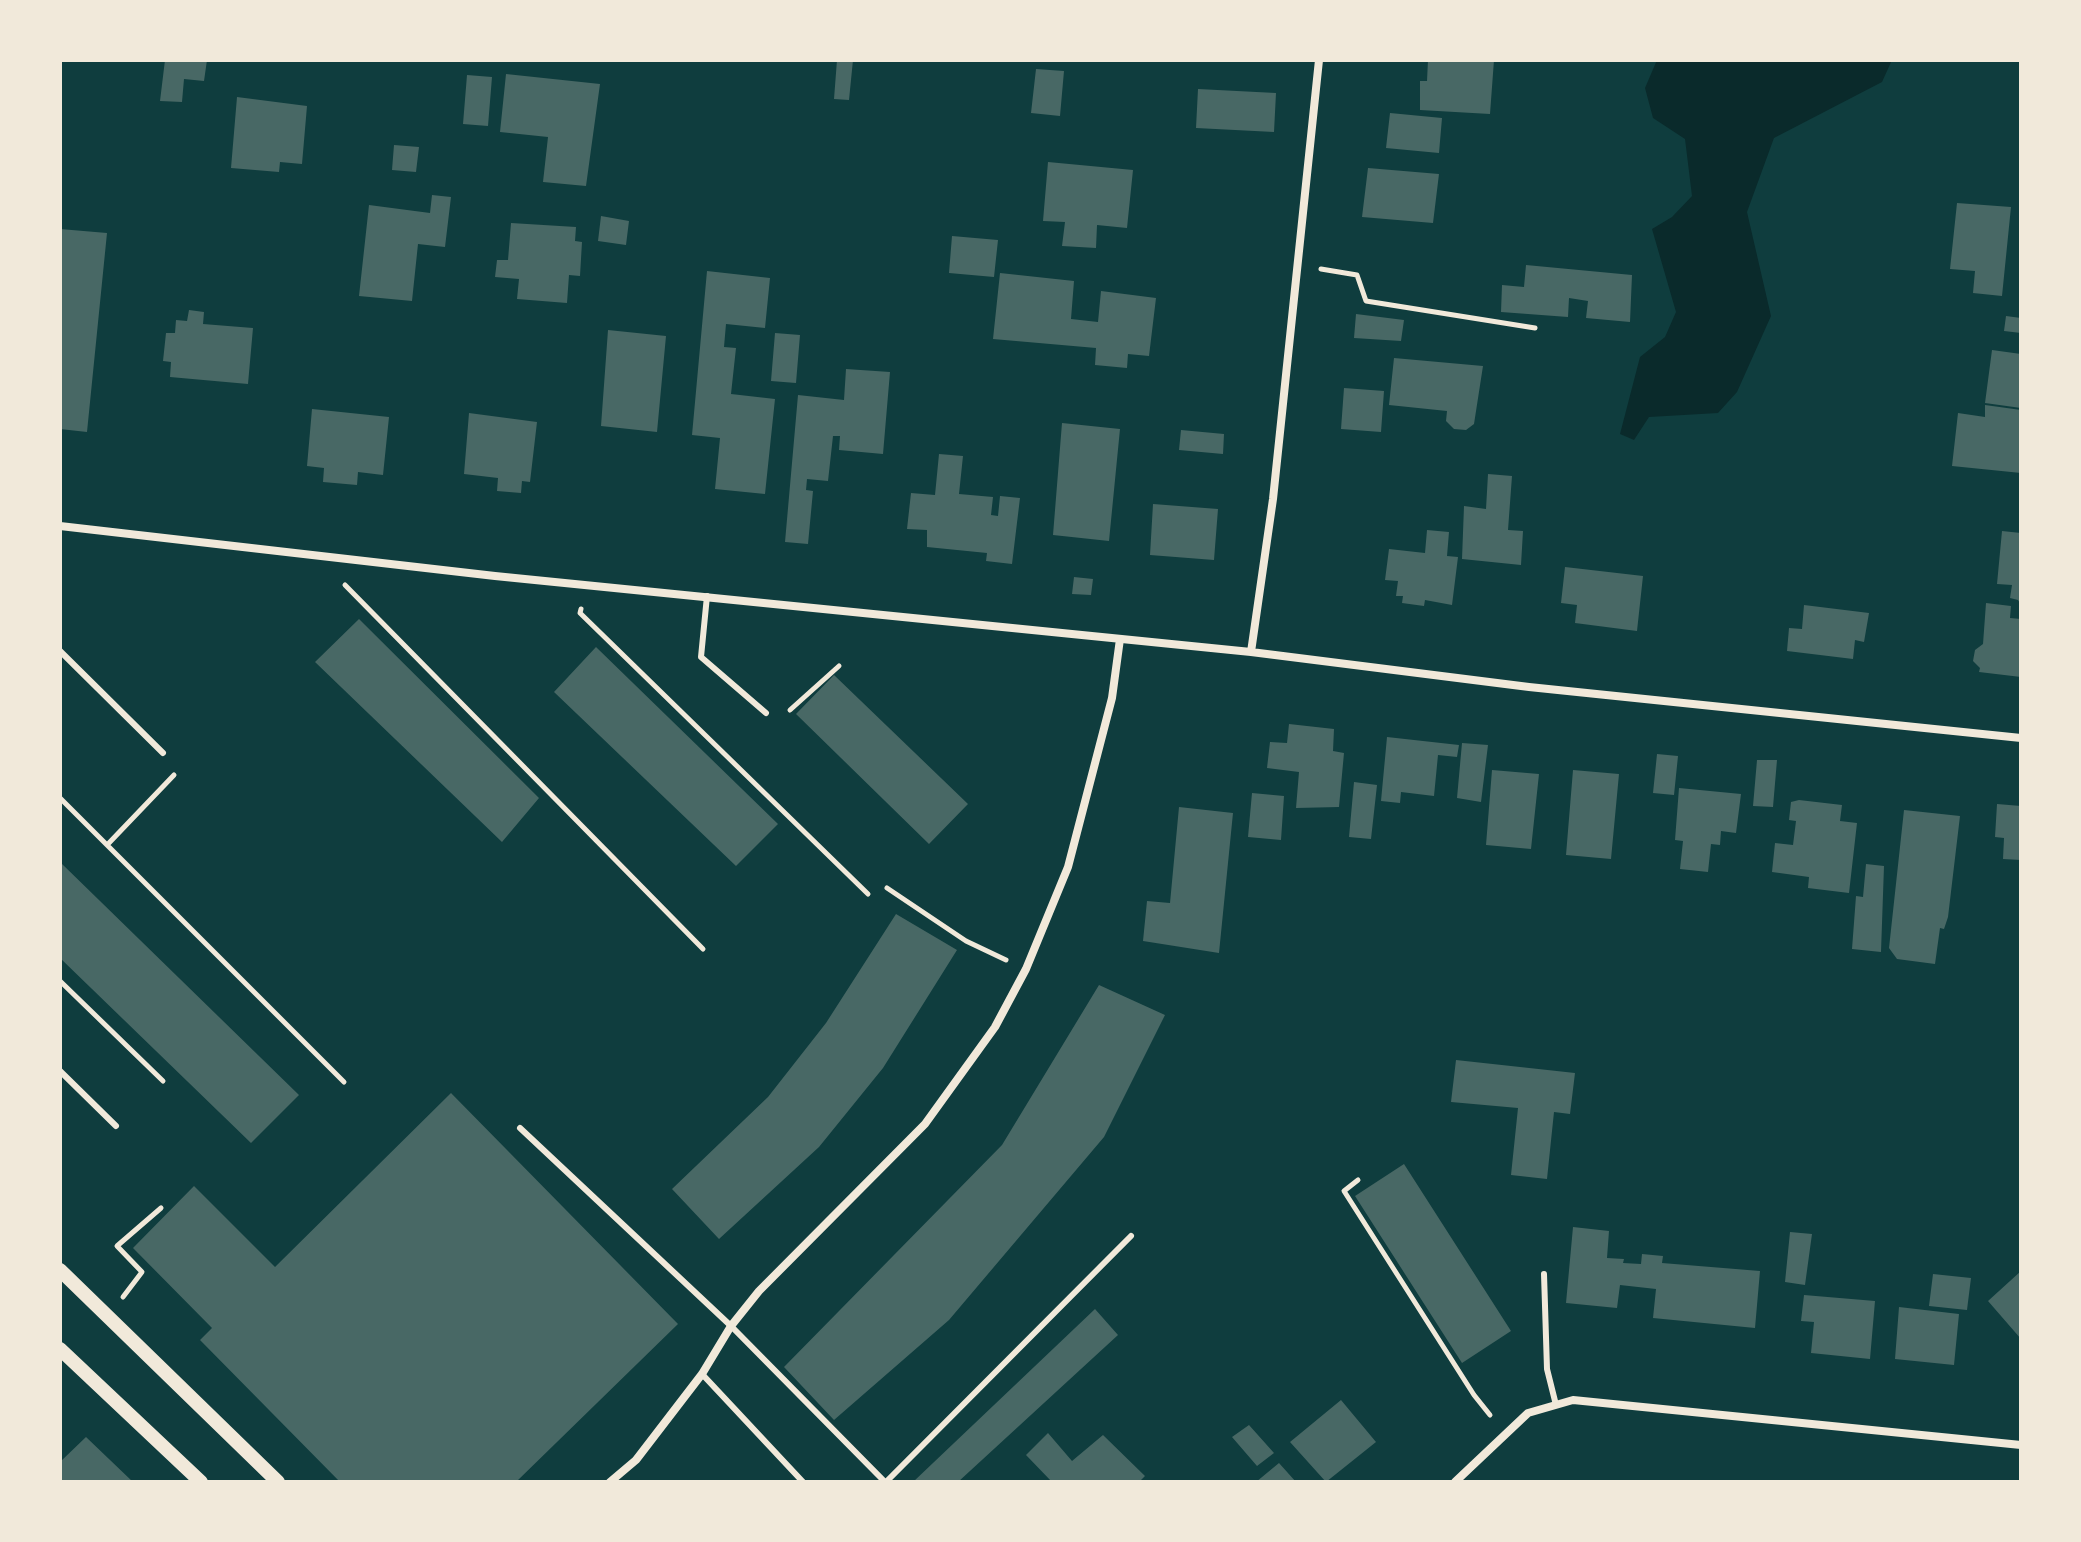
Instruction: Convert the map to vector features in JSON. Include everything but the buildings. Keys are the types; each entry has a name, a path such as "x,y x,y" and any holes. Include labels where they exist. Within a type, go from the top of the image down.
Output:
{"street":[{"path":"1251,652 1273,499 1319,60"},
{"path":"60,526 345,559 1251,652 1545,688 2021,738"},
{"path":"610,1482 636,1460 702,1374 731,1326 759,1291 925,1124 995,1027 1026,969 1068,867 1112,698 1120,639"},
{"path":"60,1270 278,1482"},
{"path":"60,1349 201,1482"},
{"path":"1455,1482 1528,1413 1573,1400 2021,1445"}],"lane":[{"path":"707,596 701,657 766,713"},
{"path":"60,651 163,753"},
{"path":"60,1071 116,1126"},
{"path":"520,1128 731,1326 885,1482 1131,1236"},
{"path":"1544,1274 1547,1369 1556,1405"},
{"path":"702,1374 803,1482"}],"path":[{"path":"1297,265 1357,275 1366,301 1535,328"},
{"path":"345,559 343,583 703,949"},
{"path":"584,584 580,613 868,894"},
{"path":"766,713 794,710 839,666"},
{"path":"108,844 186,763 163,753"},
{"path":"60,798 344,1082"},
{"path":"887,888 966,941 1026,969"},
{"path":"60,981 163,1081"},
{"path":"1358,1180 1344,1191 1474,1395 1506,1434"},
{"path":"108,1317 142,1272 117,1246 161,1208"}],"water":[{"path":"1657,60 1892,60 1882,82 1774,138 1747,212 1771,316 1737,392 1718,413 1649,417 1634,440 1620,434 1640,357 1665,337 1676,312 1652,229 1672,217 1692,196 1685,139 1653,118 1645,88"}]}
